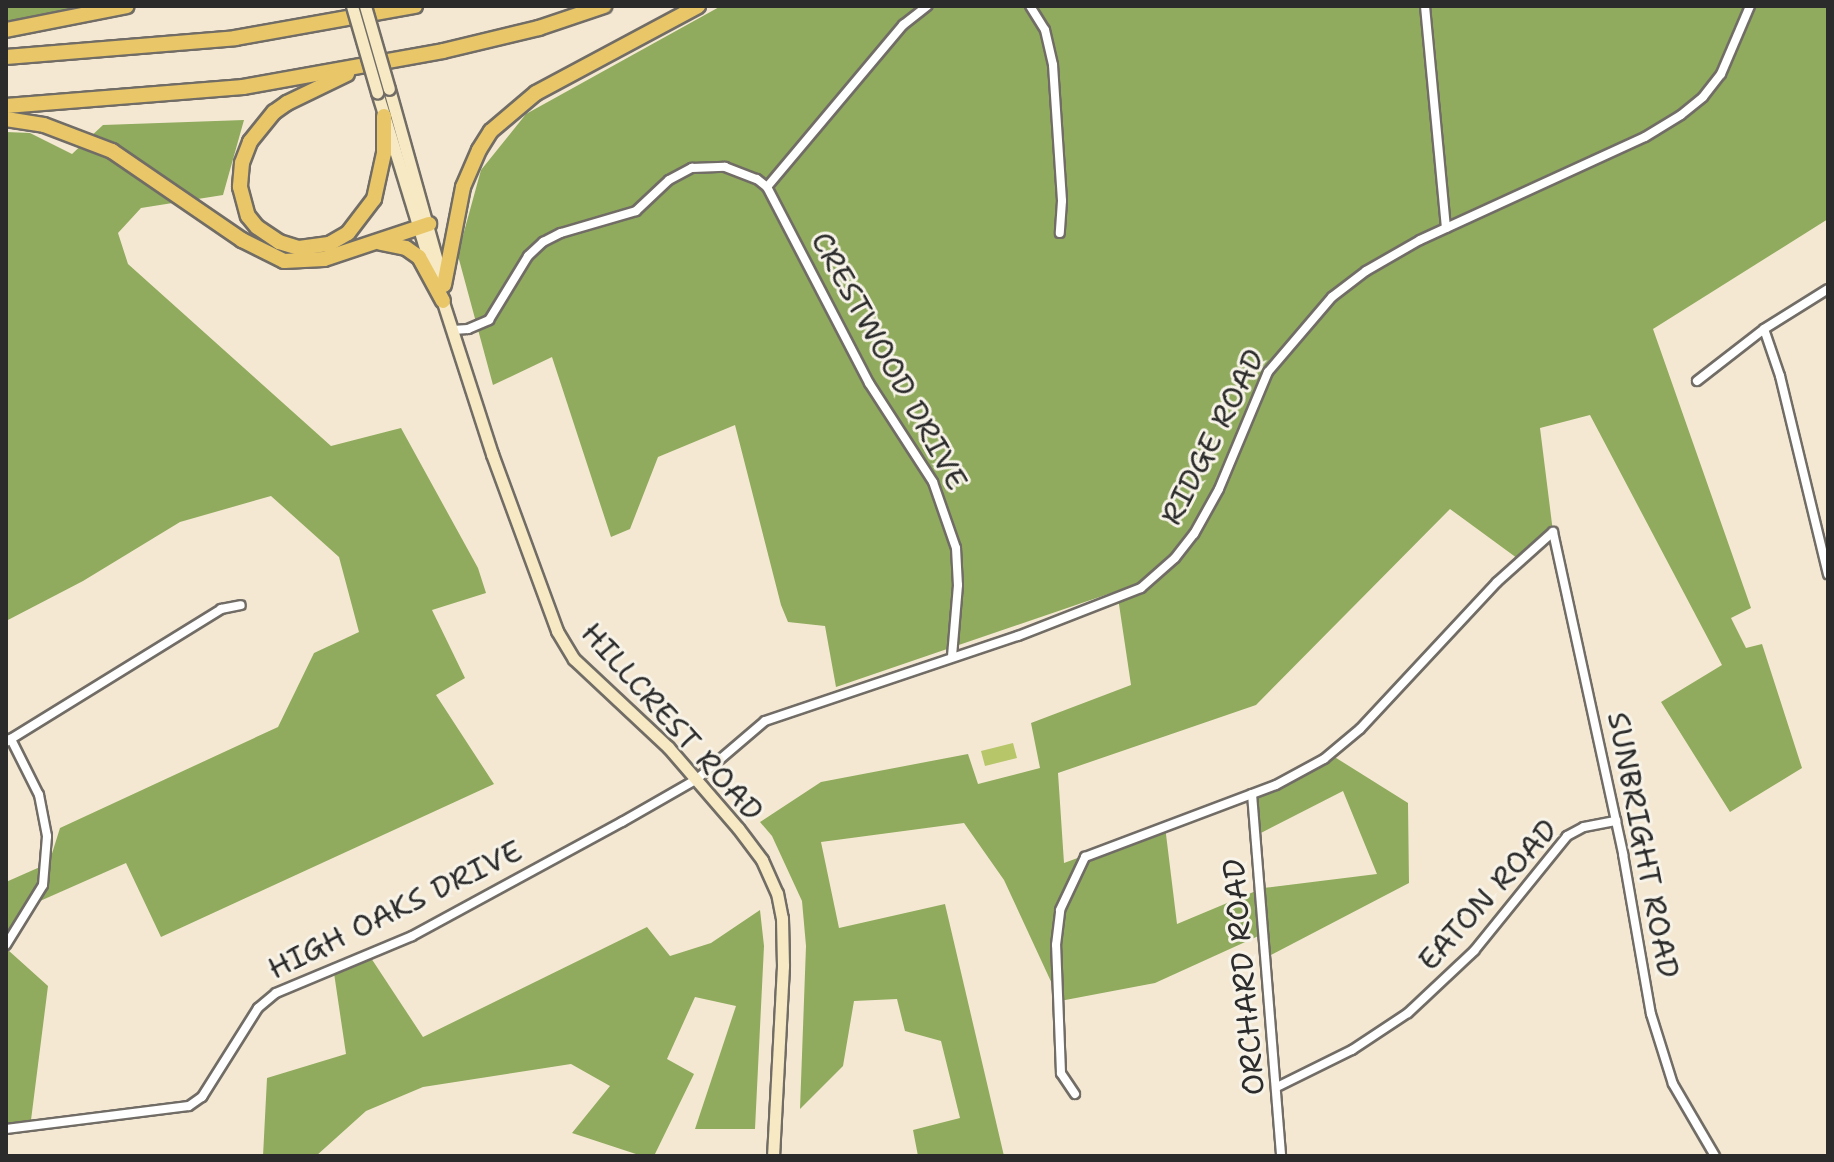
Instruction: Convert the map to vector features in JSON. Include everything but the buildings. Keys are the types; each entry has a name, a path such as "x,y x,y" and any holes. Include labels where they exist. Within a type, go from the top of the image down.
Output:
{"highway":[{"path":"6,30 127,6"},
{"path":"338,21 381,6"},
{"path":"6,57 235,38 415,6"},
{"path":"6,106 243,87 363,67 539,28 604,6"},
{"path":"444,285 463,187 491,131 536,93 698,6"},
{"path":"363,67 287,103 274,112 250,142 242,163 240,187 248,216 257,227 279,242 311,248 339,240 356,226 374,199 382,172 384,116"},
{"path":"6,119 59,130 112,151 242,240 284,261 324,259 423,227"},
{"path":"377,243 395,244 419,257 443,301"}],"main road":[{"name":"HILLCREST ROAD","path":"352,6 383,90 443,301 496,467 557,631 574,659 631,710 697,779 762,860 780,904 782,1008 773,1156"},
{"name":"HILLCREST ROAD","path":"365,6 383,90 384,116 444,285 453,330"}],"street":[{"path":"453,330 468,329 489,320 528,256 543,242 561,233 636,211 669,180 692,168 739,170 767,187 903,25 927,6"},
{"path":"1030,6 1045,30 1053,65 1062,201 1060,233"},
{"path":"1425,6 1446,228"},
{"name":"RIDGE ROAD","path":"697,779 765,721 1108,604 1155,578 1175,558 1205,515 1261,385 1295,336 1332,297 1366,271 1446,228 1645,137 1681,115 1703,97 1721,74 1750,6"},
{"name":"CRESTWOOD DRIVE","path":"767,187 869,383 933,482 956,548 958,585 952,657"},
{"path":"1697,381 1764,329 1828,289"},
{"path":"1764,329 1780,376 1828,574"},
{"name":"SUNBRIGHT ROAD","path":"1252,794 1302,773 1341,746 1497,582 1553,532 1616,821 1661,1051 1695,1126 1715,1156"},
{"path":"6,945 43,885 47,836 39,795 8,741 221,609 241,605"},
{"name":"HIGH OAKS DRIVE","path":"6,1129 189,1106 202,1097 258,1008 276,993 412,936 697,779"},
{"path":"1075,1094 1061,1073 1056,945 1060,910 1085,857 1252,794"},
{"name":"ORCHARD ROAD","path":"1252,794 1281,1156"},
{"name":"EATON ROAD","path":"1277,1087 1352,1050 1408,1013 1474,951 1567,836 1584,827 1616,821"}],"green space":[{"path":"6,6 102,6 6,27"},
{"path":"721,6 1828,6 1828,219 1653,329 1751,608 1731,618 1746,648 1762,644 1802,768 1730,812 1661,702 1722,665 1590,415 1540,428 1553,532 1521,561 1450,509 1256,705 1058,773 1064,863 1165,826 1177,924 1263,888 1377,874 1343,791 1257,835 1257,796 1333,756 1408,803 1409,883 1267,957 1265,933 1155,983 1060,1001 1004,880 964,823 821,842 839,928 945,904 1004,1156 918,1156 913,1130 960,1118 941,1041 905,1031 897,999 854,1001 843,1066 800,1109 806,946 802,901 772,836 760,822 821,782 968,754 978,784 1040,768 1031,723 1131,685 1117,591 836,687 825,626 788,622 781,605 735,425 658,457 630,529 611,537 552,357 493,385 454,241 462,239 481,170 526,114"},
{"path":"244,120 223,195 141,208 118,233 128,264 331,446 401,428 478,568 486,593 432,610 465,678 436,695 494,784 161,937 126,863 40,901 8,950 48,986 30,1128 6,1132 6,882 49,863 60,828 278,727 314,653 359,632 339,557 271,496 180,522 83,581 6,621 6,132 30,133 72,154 103,125"},
{"path":"1013,743 1017,758 985,766 981,751"},
{"path":"760,910 764,946 755,1129 695,1129 736,1006 695,997 667,1059 694,1074 654,1156 642,1156 572,1133 610,1086 571,1064 423,1087 366,1111 316,1156 263,1156 267,1078 346,1054 334,973 371,958 423,1037 647,927 670,956 711,943"}]}
